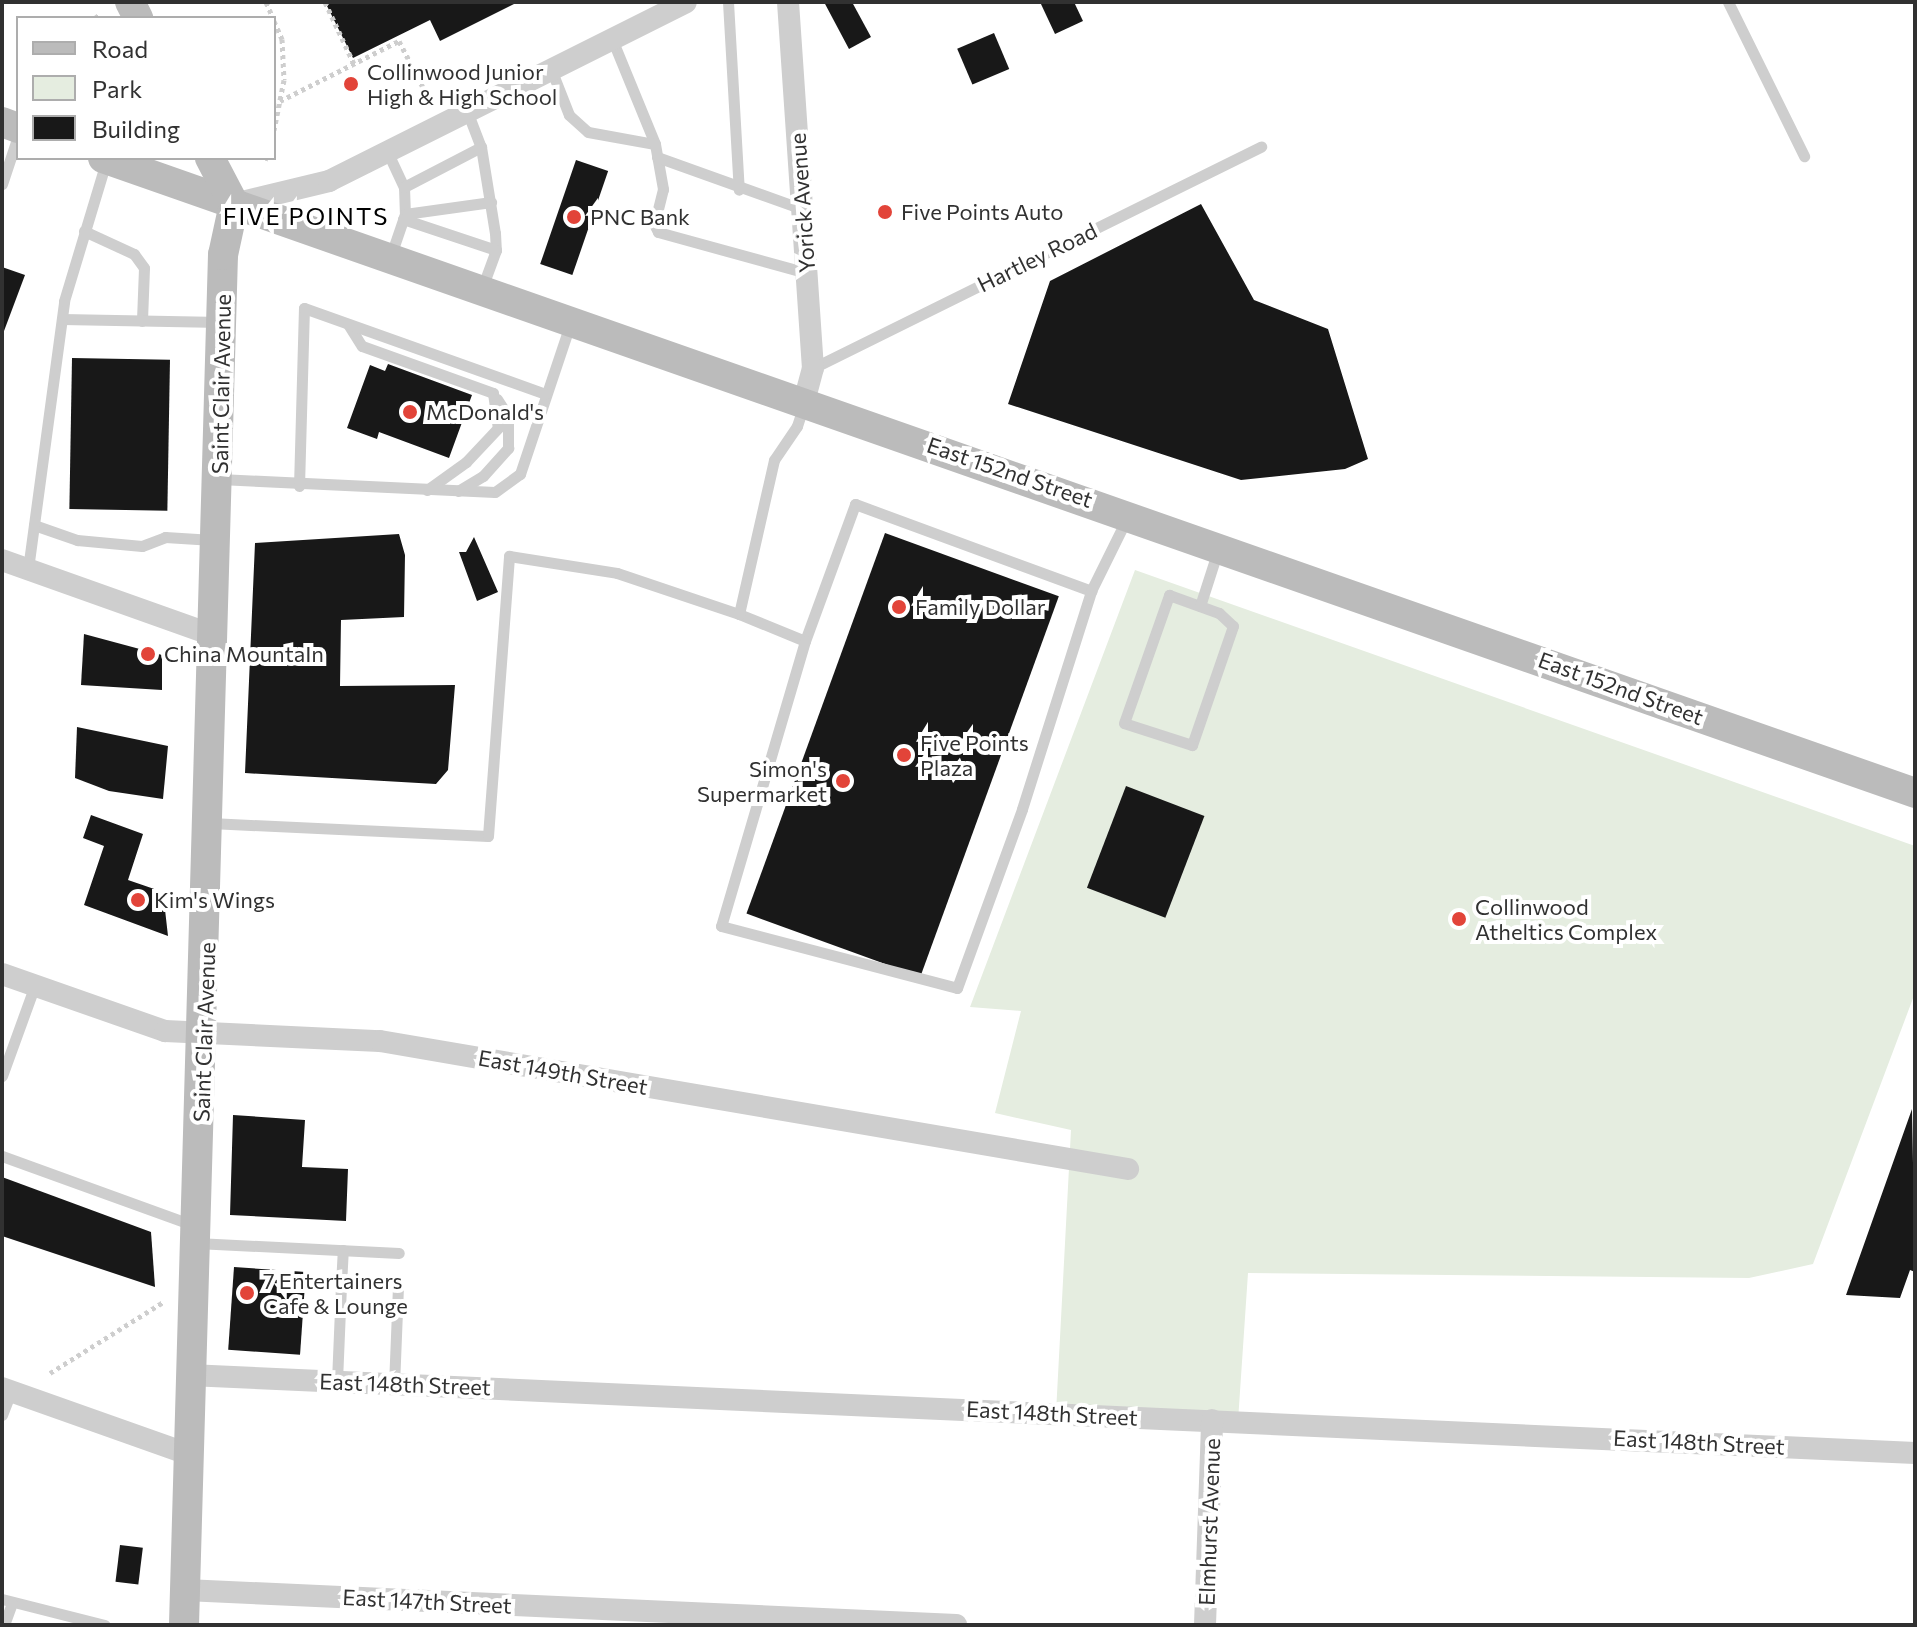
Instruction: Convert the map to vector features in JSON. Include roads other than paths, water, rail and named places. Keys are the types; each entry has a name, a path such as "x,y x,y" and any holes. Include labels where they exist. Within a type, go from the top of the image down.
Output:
{"street":[{"path":"211,160 234,204 329,181 686,2"},
{"name":"Yorick Avenue","path":"788,2 813,368 804,402"},
{"name":"East 152nd Street","path":"108,160 481,292 572,319 1129,514 1915,793"},
{"name":"Saint Clair Avenue","path":"184,1625 189,1375 204,1031 216,636 223,255 234,204"},
{"path":"2,560 216,636"},
{"name":"East 149th Street","path":"2,974 165,1031 380,1041 1128,1169"},
{"name":"East 148th Street","path":"189,1375 1915,1453"},
{"path":"6,1390 188,1454"},
{"name":"Elmhurst Avenue","path":"1205,1625 1212,1420"},
{"name":"East 147th Street","path":"185,1590 956,1625"}],"lane":[{"path":"728,2 739,190"},
{"path":"1728,2 1804,156"},
{"path":"612,39 655,144 663,189 654,224 658,232 807,273"},
{"path":"551,69 569,115 588,132 655,144"},
{"path":"467,111 481,147 496,250 481,292"},
{"path":"2,184 16,142"},
{"path":"404,187 481,147"},
{"name":"Hartley Road","path":"813,368 1261,147"},
{"path":"387,151 404,187 404,217 389,259"},
{"path":"657,157 739,190 802,209"},
{"path":"28,569 62,319 105,160"},
{"path":"404,217 491,202"},
{"path":"404,217 496,250"},
{"path":"84,231 134,254 144,268 142,321"},
{"path":"299,486 304,308 545,394"},
{"path":"62,319 222,322"},
{"path":"219,479 299,486 495,492 520,474 572,319"},
{"path":"348,323 362,346 493,393 508,416 508,448 483,476 458,491"},
{"path":"426,490 484,446 498,428 493,393"},
{"path":"739,614 774,460 797,426 804,402"},
{"path":"1091,591 855,504 805,641 721,926 957,988 1022,809 1091,591 1129,514"},
{"path":"34,525 77,540 142,546 165,537 218,541"},
{"path":"1200,606 1220,546"},
{"path":"210,823 488,836 509,556 617,573 739,614 805,641"},
{"path":"1169,595 1200,606 1233,626 1192,745 1124,723 1169,595"},
{"path":"2,1076 35,985"},
{"path":"2,1156 195,1235 399,1253"},
{"path":"337,1381 343,1250"},
{"path":"341,1285 398,1286 394,1384"},
{"path":"2,1415 6,1390"},
{"path":"4,1625 7,1601 105,1625"}],"place":[{"name":"Collinwood Junior High & High School","path":"351,84"},
{"name":"Five Points Auto","path":"885,212"},
{"name":"PNC Bank","path":"574,217"},
{"name":"McDonald's","path":"410,412"},
{"name":"Family Dollar","path":"899,607"},
{"name":"China MountaIn","path":"148,654"},
{"name":"Five Points Plaza","path":"904,755"},
{"name":"Simon's Supermarket","path":"843,781"},
{"name":"Kim's Wings","path":"138,900"},
{"name":"Collinwood Atheltics Complex","path":"1459,919"},
{"name":"7 Entertainers Cafe & Lounge","path":"247,1293"}],"district":[{"name":"FIVE POINTS","path":"306,216"}]}
